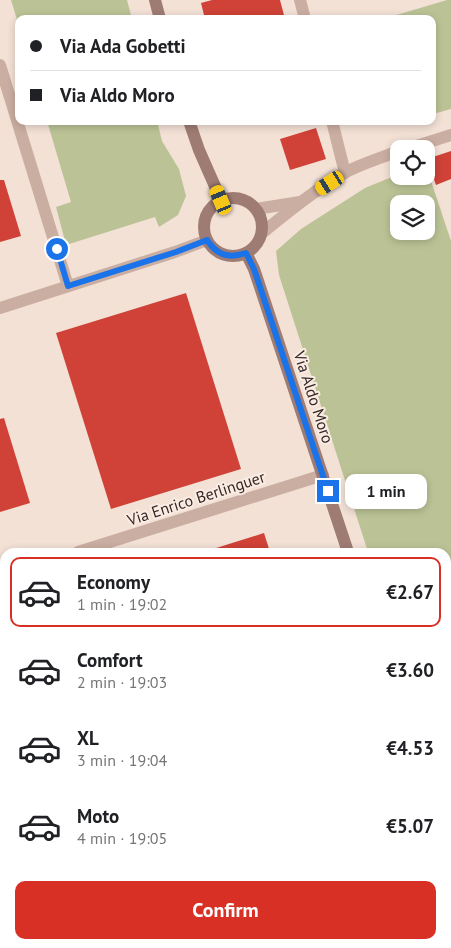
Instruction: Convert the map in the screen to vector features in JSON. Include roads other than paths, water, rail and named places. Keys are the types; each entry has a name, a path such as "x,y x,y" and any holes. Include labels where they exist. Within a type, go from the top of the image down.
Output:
{"street":[{"path":"155,0 159,15"},
{"path":"300,0 304,15"},
{"path":"0,66 15,115"},
{"path":"18,125 68,286"},
{"path":"191,125 199,150 221,200"},
{"path":"333,125 345,173"},
{"path":"435,140 451,135"},
{"path":"262,233 300,202 345,173 390,154"},
{"path":"240,198 256,208 262,224 262,233 259,241 253,248 237,256 228,256 212,248 204,231 204,222 207,213 213,206 221,200 240,198"},
{"path":"256,208 300,202"},
{"path":"0,308 176,252 207,240"},
{"name":"Via Aldo Moro","path":"246,253 254,269 347,548"},
{"name":"Via Enrico Berlinguer","path":"91,548 323,475"}]}
